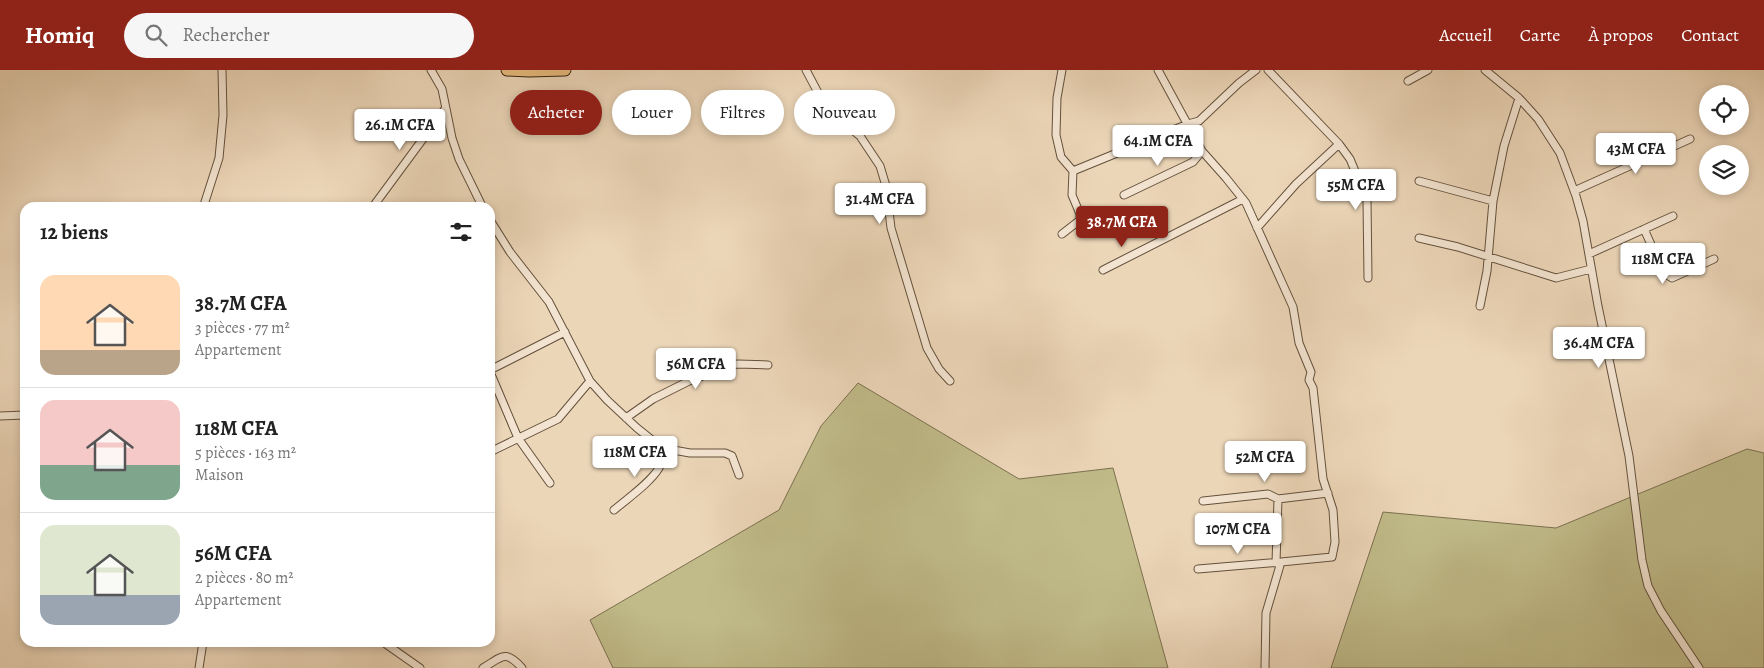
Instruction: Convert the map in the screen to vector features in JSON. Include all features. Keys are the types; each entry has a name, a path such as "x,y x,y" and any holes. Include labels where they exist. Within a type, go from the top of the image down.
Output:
{"highway":[{"path":"507,70 565,70"}],"street":[{"path":"206,202 219,158 223,115 222,70"},
{"path":"431,70 442,88 445,109 459,159 480,202"},
{"path":"806,70 823,102 831,112 860,136 880,166 886,186 891,228 927,348 938,369 950,381"},
{"path":"1062,70 1057,98 1056,135 1062,157 1073,171 1072,195 1080,214 1080,220 1062,234"},
{"path":"1158,70 1168,92 1202,151 1243,199 1293,307 1299,343 1310,372 1309,380 1313,388 1324,479 1333,510 1335,542 1332,557 1198,569"},
{"path":"1073,171 1199,121 1255,70"},
{"path":"1268,70 1339,144 1350,159 1367,200 1368,278"},
{"path":"1408,81 1428,70"},
{"path":"1485,70 1519,98 1538,120 1557,148 1574,191 1583,221 1629,456 1642,560 1648,586 1661,611 1699,668"},
{"path":"1480,306 1488,257 1493,202 1504,146 1519,98"},
{"path":"376,202 445,109"},
{"path":"1574,191 1690,139"},
{"path":"1257,228 1296,184 1339,144"},
{"path":"1124,195 1193,162 1202,151"},
{"path":"1419,182 1493,202"},
{"path":"1103,270 1243,199"},
{"path":"1589,254 1673,216"},
{"path":"495,228 510,252 549,302 590,381 606,400 662,448 690,453 725,453 732,456 738,475"},
{"path":"1644,229 1664,273 1672,278 1714,259"},
{"path":"1420,238 1458,247 1556,278 1591,269"},
{"path":"495,368 565,332"},
{"path":"626,418 653,399 689,381 731,365 768,365"},
{"path":"495,450 558,419 590,381"},
{"path":"495,383 518,438 550,483"},
{"path":"0,416 20,415"},
{"path":"614,510 656,472 661,462 662,448"},
{"path":"1203,501 1268,494 1278,499 1328,493"},
{"path":"1265,668 1266,613 1278,562 1278,499"},
{"path":"198,668 202,647"},
{"path":"389,647 420,668"},
{"path":"483,668 502,656 507,656 516,660 522,668"}],"shaded area":[{"path":"858,383 1019,479 1113,468 1168,668 613,668 590,620 779,510 821,426"},
{"path":"1747,449 1764,453 1764,668 1331,668 1383,512 1556,528"}]}
